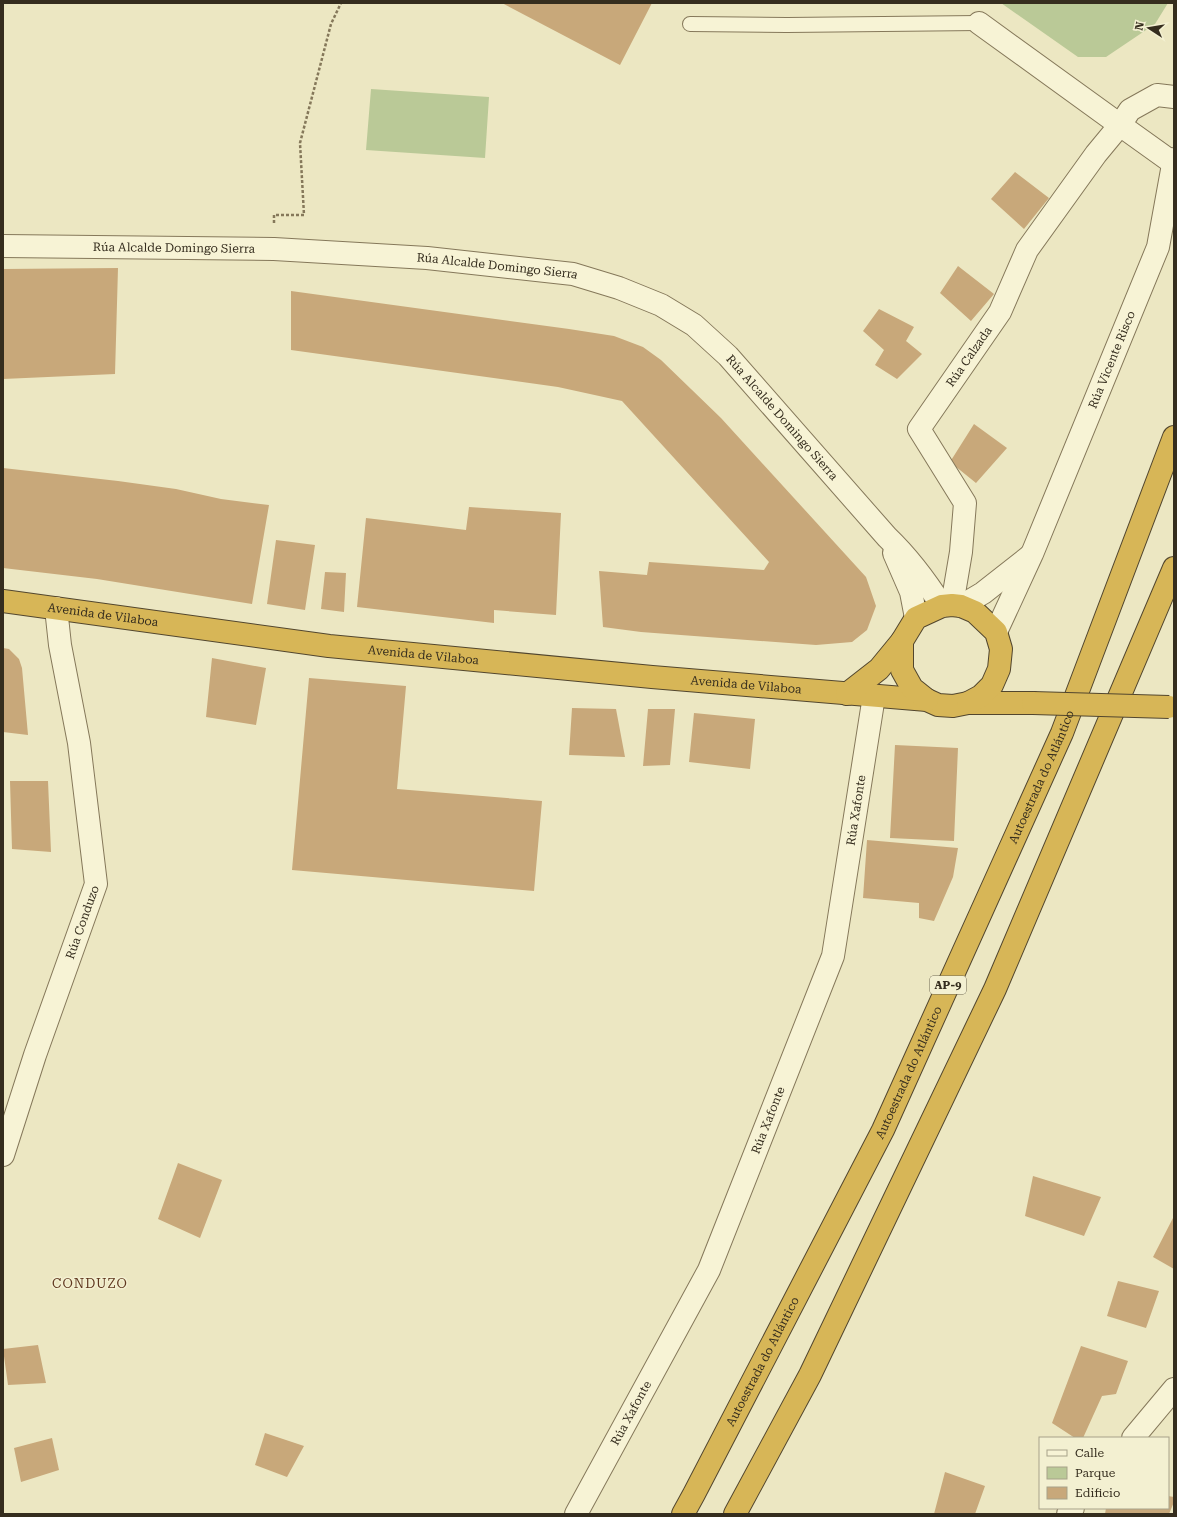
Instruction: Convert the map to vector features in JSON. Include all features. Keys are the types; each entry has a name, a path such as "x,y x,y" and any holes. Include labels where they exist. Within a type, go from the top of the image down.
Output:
{"highway":[{"name":"Autoestrada do Atlántico","path":"683,1514 883,1130 1062,733 1174,437"},
{"path":"735,1514 810,1375 996,990 1174,568"},
{"name":"Avenida de Vilaboa","path":"3,601 329,646 847,694 927,700"},
{"path":"847,694 879,669 902,641 916,618 952,605 975,612 996,632"},
{"name":"Avenida de Vilaboa","path":"968,703 981,696 992,685 999,669 1001,648 996,632"},
{"name":"Avenida de Vilaboa","path":"902,641 902,670 912,688 927,700 938,705 953,706 968,703 1034,703 1171,707"},
{"name":"Avenida de Vilaboa","path":"992,685 1034,703"}],"street":[{"path":"979,23 1120,125 1174,161"},
{"path":"1120,125 1130,110 1157,95 1174,97"},
{"name":"Rúa Calzada","path":"952,605 961,552 965,503 919,429 1000,312 1027,250 1096,154 1120,125"},
{"name":"Rúa Vicente Risco","path":"996,632 1032,554 1158,247 1174,161"},
{"name":"Rúa Alcalde Domingo Sierra","path":"3,246 274,249 427,258 573,274 619,288 661,305 694,326 728,356 887,538 952,605"},
{"name":"Rúa Alcalde Domingo Sierra","path":"887,538 911,592 916,618"},
{"name":"Rúa Vicente Risco","path":"952,605 983,594 1032,554"},
{"name":"Rúa Conduzo","path":"3,1155 35,1054 96,884 79,743 60,645 56,608"},
{"name":"Rúa Xafonte","path":"576,1514 709,1270 833,956 874,696"},
{"path":"1134,1437 1174,1389"}],"lane":[{"path":"690,24 787,25 979,23"}],"path":[{"path":"274,249 274,215 304,215 300,143 332,24 341,3"}],"green space":[{"path":"1001,3 1168,3 1155,24 1106,57 1078,57"},
{"path":"371,89 489,97 485,158 366,150"}],"building":[{"path":"502,3 652,3 620,65"},
{"path":"1015,172 1049,198 1024,229 991,199"},
{"path":"958,266 994,294 971,321 940,293"},
{"path":"118,268 115,374 3,379 3,269"},
{"path":"291,291 614,336 643,347 661,360 721,418 866,577 876,606 867,630 852,642 816,645 641,632 603,627 599,571 647,575 649,562 764,570 769,562 622,401 558,387 291,350"},
{"path":"879,309 914,327 906,341 922,354 897,379 875,365 884,350 863,331"},
{"path":"974,424 1007,448 976,483 950,462"},
{"path":"3,468 176,489 221,499 269,505 252,604 97,579 3,568"},
{"path":"469,507 561,513 556,615 494,610 494,623 357,607 366,518 466,530"},
{"path":"276,540 315,545 305,610 267,604"},
{"path":"325,572 346,573 344,612 321,609"},
{"path":"3,648 9,649 19,659 22,668 28,735 3,732"},
{"path":"212,658 266,668 256,725 206,717"},
{"path":"309,678 406,686 397,789 542,801 534,891 292,870"},
{"path":"572,708 616,709 625,757 569,755"},
{"path":"648,709 675,709 670,765 643,766"},
{"path":"694,713 755,719 750,769 689,762"},
{"path":"895,745 958,748 954,841 890,838"},
{"path":"10,781 48,781 51,852 12,849"},
{"path":"867,840 958,848 953,877 934,921 919,918 919,903 863,898"},
{"path":"178,1163 222,1180 200,1238 158,1219"},
{"path":"1033,1176 1101,1197 1084,1236 1025,1216"},
{"path":"1174,1216 1174,1269 1153,1257"},
{"path":"1118,1281 1159,1291 1146,1328 1107,1316"},
{"path":"38,1345 46,1383 8,1385 3,1349"},
{"path":"1081,1346 1128,1361 1116,1394 1102,1396 1083,1437 1073,1437 1052,1423"},
{"path":"265,1433 304,1446 287,1477 255,1465"},
{"path":"52,1438 59,1470 21,1482 14,1448"},
{"path":"945,1472 985,1486 975,1514 934,1514"},
{"path":"1169,1496 1174,1497 1174,1502 1169,1514 1105,1514 1106,1509 1169,1509"}],"district":[{"name":"CONDUZO","path":"90,1283"}]}
